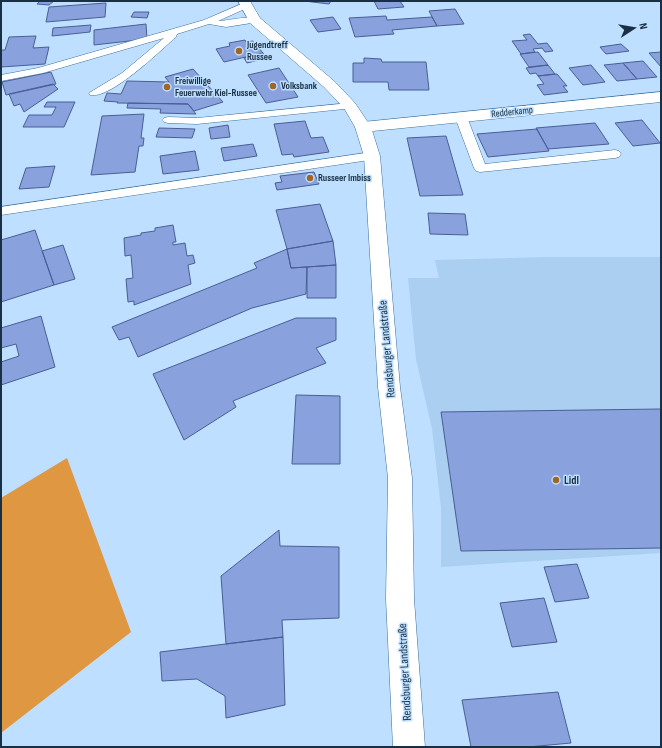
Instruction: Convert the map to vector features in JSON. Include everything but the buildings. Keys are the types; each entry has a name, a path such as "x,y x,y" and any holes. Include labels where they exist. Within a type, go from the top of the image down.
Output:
{"street":[{"name":"Rendsburger Landstraße","path":"248,9 329,84 350,106 363,127 372,156 390,387 400,478 400,599 409,747"},
{"name":"Redderkamp","path":"363,127 661,97"}],"lane":[{"path":"207,22 226,24 248,9"},
{"path":"1,78 39,71 248,9"},
{"path":"94,93 108,88 122,78 179,30"},
{"path":"168,120 197,121 350,106"},
{"path":"461,117 480,168 615,154"},
{"path":"1,211 372,156"}],"shaded area":[{"path":"548,257 661,257 661,553 441,567 441,508 432,429 416,359 408,278 439,278 435,260"},
{"path":"67,458 131,632 1,733 1,498"}],"place":[{"name":"Jugendtreff Russee","path":"239,51"},
{"name":"Volksbank","path":"273,86"},
{"name":"Freiwillige Feuerwehr Kiel-Russee","path":"167,87"},
{"name":"Russeer Imbiss","path":"310,178"},
{"name":"Lidl","path":"556,480"}]}
